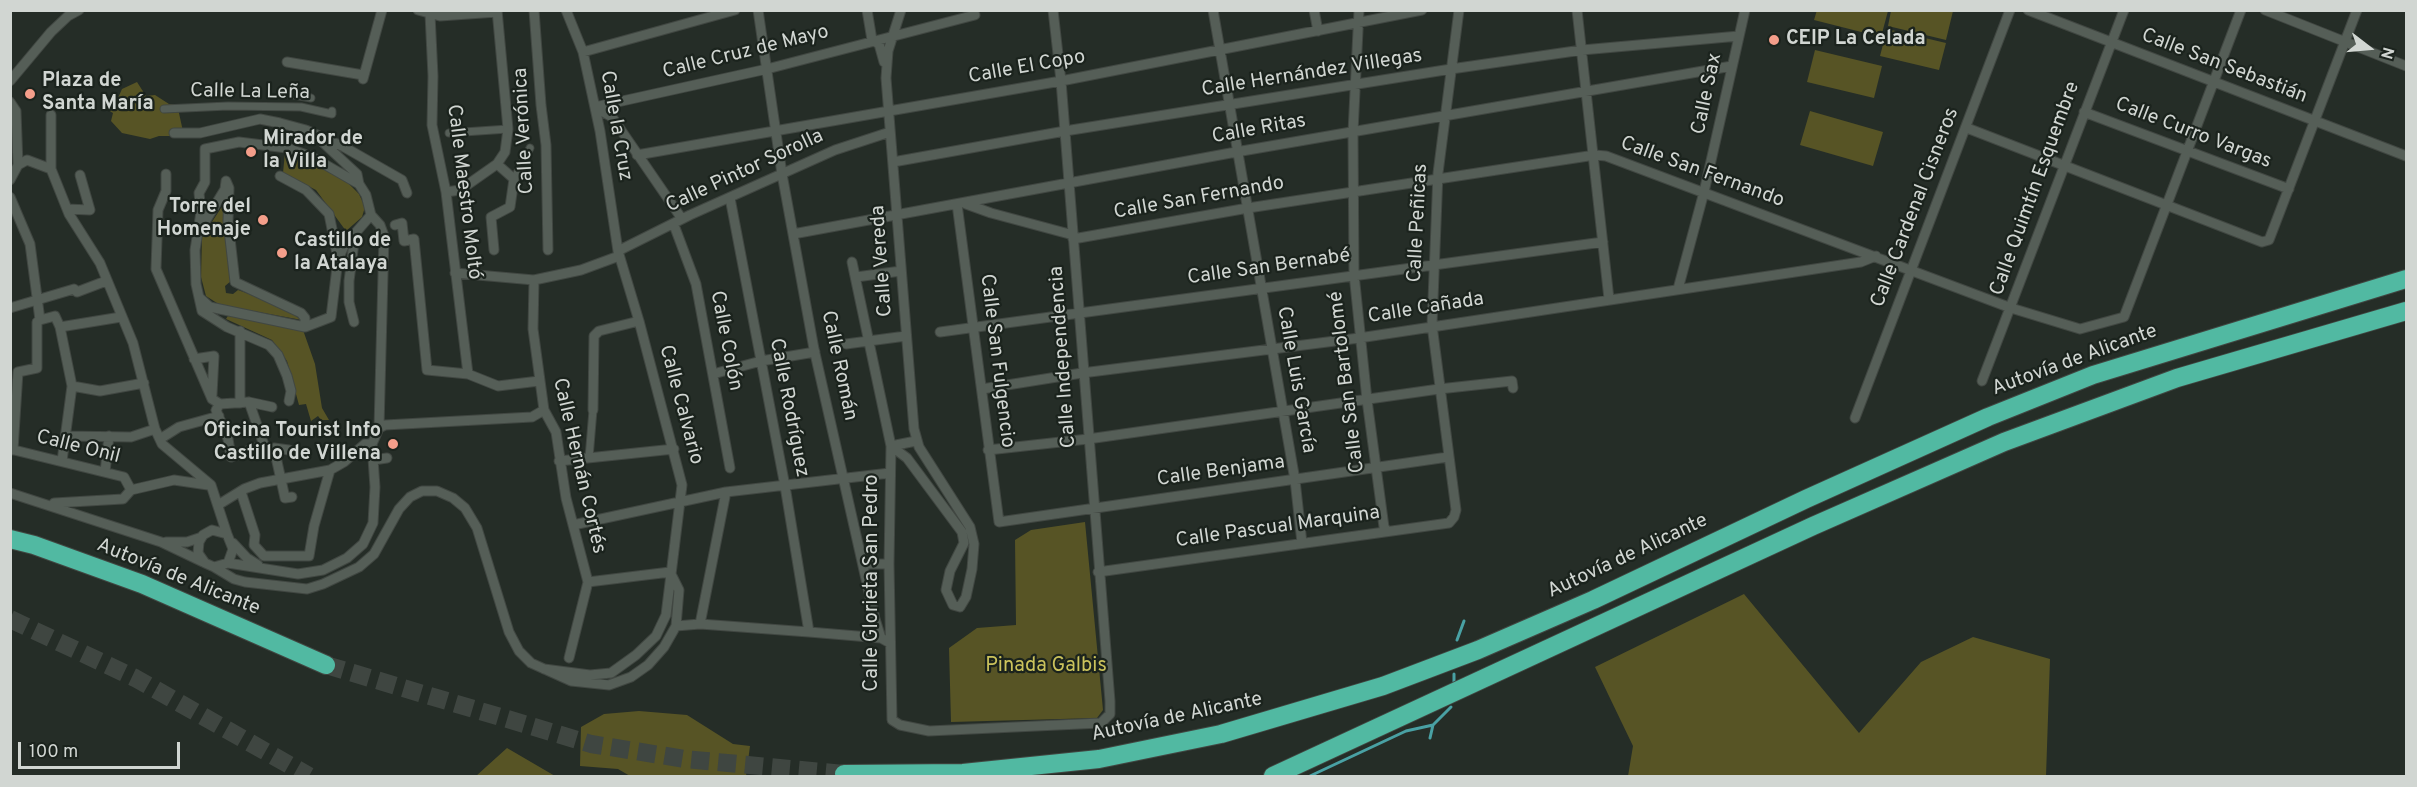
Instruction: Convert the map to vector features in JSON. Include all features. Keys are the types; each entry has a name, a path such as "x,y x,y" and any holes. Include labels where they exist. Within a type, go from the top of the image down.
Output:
{"highway":[{"name":"Autovía de Alicante","path":"844,774 963,773 1099,759 1221,734 1361,693 1478,650 1562,614 1827,489 1988,417 2093,375 2406,279"},
{"path":"1273,777 1802,531 2004,442 2177,378 2406,311"},
{"name":"Autovía de Alicante","path":"10,539 34,545 142,584 326,665"}],"street":[{"path":"10,81 68,16 79,10"},
{"path":"287,62 363,77 382,10"},
{"path":"418,10 436,14 497,11 508,129 505,152 496,164 460,190 446,192"},
{"name":"Calle Verónica","path":"534,10 546,145 548,250"},
{"name":"Calle la Cruz","path":"566,10 583,52 595,108 618,254"},
{"path":"583,52 735,10"},
{"name":"Calle Román","path":"758,10 782,174 815,352 881,638"},
{"name":"Calle Vereda","path":"867,10 872,40 881,47 886,78 916,441"},
{"name":"Calle Vereda","path":"886,78 892,35 902,10"},
{"name":"Calle Independencia","path":"892,720 900,725 929,731 1101,723 1110,714 1061,81 1053,10"},
{"name":"Calle Luis García","path":"1213,10 1270,350 1295,480 1302,543"},
{"path":"1314,10 1318,30"},
{"name":"Calle San Bartolomé","path":"1359,10 1353,132 1354,274 1359,338 1384,527 1387,531"},
{"name":"Calle El Copo","path":"637,155 888,109 1061,81 1422,10"},
{"name":"Calle Peñicas","path":"1456,510 1432,325 1438,178 1459,10"},
{"path":"1577,10 1609,299"},
{"name":"Calle Sax","path":"1678,289 1704,192 1745,10"},
{"name":"Calle Cardenal Cisneros","path":"1855,418 2010,10"},
{"name":"Calle San Sebastián","path":"2028,10 2406,156"},
{"name":"Calle Quimtín Esquembre","path":"1982,381 2012,308 2064,164 2124,10"},
{"path":"2166,205 2241,10"},
{"path":"2265,10 2406,66"},
{"path":"1967,128 2262,242 2270,240 2357,10"},
{"name":"Calle Maestro Moltó","path":"436,14 432,125 446,192 468,374"},
{"name":"Calle Cruz de Mayo","path":"595,108 767,69 975,15"},
{"name":"Calle Hernández Villegas","path":"893,162 1065,131 1451,69 1582,50 1739,36"},
{"name":"Calle Ritas","path":"793,234 1236,152 1732,66"},
{"name":"Calle La Leña","path":"283,93 311,98"},
{"path":"10,180 18,165 16,111 11,102"},
{"name":"Calle La Leña","path":"165,109 171,111 185,107 228,106 301,107 332,114 332,111"},
{"name":"Calle Colón","path":"595,108 612,117 678,222 696,284 730,468"},
{"name":"Calle Curro Vargas","path":"2084,112 2289,189"},
{"path":"51,115 51,169 81,237 100,263 133,343 155,429 162,444 211,485 227,534 247,558 263,568"},
{"path":"174,133 200,132 260,119 313,133 402,180 407,193"},
{"path":"449,133 508,129"},
{"name":"Calle Pintor Sorolla","path":"456,273 534,280 581,270 618,254 678,222 835,150 890,132"},
{"path":"202,537 198,553 210,565 228,564 298,574 323,570 348,558 363,544 374,523 372,444 382,427 384,236 381,225 370,215 366,195 359,184 357,174 334,156 313,133"},
{"path":"289,401 291,391 278,355 260,339 226,327 202,311 196,284 196,237 201,212 199,193 205,182 205,149 238,142 287,148 312,157 359,184"},
{"path":"494,250 491,216 510,207 513,179 530,148"},
{"name":"Calle San Fernando","path":"962,204 1073,237 1438,178 1594,155 1606,156 2012,308 2080,329 2124,317 2166,205"},
{"path":"18,165 27,160 51,169"},
{"path":"496,164 513,179"},
{"path":"166,174 166,191 158,210 156,269 194,359 216,402"},
{"path":"67,209 90,210 80,175"},
{"path":"280,176 306,190 329,214 338,259"},
{"path":"196,237 228,180 230,188 228,232 235,282 301,313 305,318 305,327"},
{"name":"Calle Rodríguez","path":"730,198 785,486 809,629"},
{"path":"11,201 30,244 35,301 40,320"},
{"name":"Calle San Fulgencio","path":"962,204 988,450 999,522"},
{"path":"200,298 210,307 305,327 331,317 338,259 344,246 370,215"},
{"path":"395,225 402,223 404,240 414,239 427,370 468,374 498,386 539,381"},
{"path":"354,322 349,302 349,281 355,234"},
{"name":"Calle San Bernabé","path":"940,332 1603,242"},
{"name":"Calle Calvario","path":"544,669 590,675 611,673 636,655 656,636 666,615 682,485 639,321 618,254"},
{"name":"Calle Cañada","path":"982,389 1082,373 1359,338 1432,325 1861,262 1876,256"},
{"name":"Calle Glorieta San Pedro","path":"852,262 891,446 889,564 892,720"},
{"path":"856,277 901,271"},
{"name":"Calle Hernán Cortés","path":"534,280 532,303 544,410 555,432 573,525 588,582 569,658"},
{"path":"10,308 74,289 77,292 106,281"},
{"path":"12,450 18,372 37,368 37,322 55,316 60,327 72,386 62,461"},
{"path":"60,327 121,317"},
{"path":"589,458 593,410 594,336 599,331 639,321"},
{"path":"240,331 245,402 264,445 262,452 274,448 289,450"},
{"path":"846,344 906,336"},
{"path":"713,374 761,361 815,352"},
{"path":"194,359 214,356 216,410 228,439 231,457 264,445"},
{"path":"988,450 1088,439 1439,389 1512,381 1513,388"},
{"path":"72,386 99,391 144,383"},
{"path":"216,402 245,402 272,406"},
{"path":"382,427 532,417 544,410"},
{"path":"160,439 179,427 219,416"},
{"path":"66,436 131,437 155,429"},
{"path":"105,472 109,436"},
{"path":"916,441 974,544 966,597 960,607 953,605 946,590 950,571 964,543 966,530 907,458 891,446 916,441"},
{"path":"161,542 186,542 202,537 212,530 218,505 244,489 280,478 318,474 330,470 344,462 365,444 372,444"},
{"path":"274,448 285,498 292,497"},
{"path":"559,461 674,449"},
{"name":"Calle Onil","path":"12,450 124,477 131,490"},
{"name":"Calle Benjama","path":"999,522 1376,470 1448,457"},
{"path":"373,460 387,458"},
{"path":"241,492 255,535 254,545 264,556 309,556 314,526 330,470"},
{"path":"573,525 726,492 890,473"},
{"path":"45,503 123,499 131,490 174,480 211,485"},
{"path":"420,480 422,491"},
{"path":"10,494 45,503 161,542 234,579 307,589 340,578 359,567 374,554 399,509 410,497 422,491 437,490 453,498 465,508 486,548 509,632 519,651 531,663 571,681 609,685 631,677 648,665 664,647 676,626 700,624 809,629 881,638 890,643"},
{"path":"700,624 726,492"},
{"name":"Calle Pascual Marquina","path":"1098,572 1449,523 1456,510"},
{"path":"212,530 227,534"},
{"path":"228,564 233,543"},
{"path":"228,564 261,584"},
{"path":"863,564 889,564"},
{"path":"588,582 670,572"},
{"name":"Calle Calvario","path":"670,572 679,590 676,626"}],"green space":[{"path":"1817,10 1888,11 1881,37 1814,20"},
{"path":"1891,11 1953,11 1946,40 1888,26"},
{"path":"1887,29 1946,43 1939,70 1880,56"},
{"path":"1815,50 1882,66 1874,98 1807,82"},
{"path":"137,82 146,96 155,95 169,104 177,104 184,136 159,136 150,139 122,133 111,121 113,113 106,109 118,98 122,89"},
{"path":"1810,111 1883,132 1873,166 1800,145"},
{"path":"285,152 341,176 359,194 365,207 362,217 346,231 316,190 283,173"},
{"path":"227,199 226,214 223,214 231,281 225,286 226,293 233,294 238,290 277,304 302,320 220,305 206,296 201,277 202,237"},
{"path":"229,314 303,330 315,364 322,408 329,420 321,420 318,416 311,421 306,404 299,405 287,361 272,340 226,319"},
{"name":"Pinada Galbis","path":"1085,522 1103,710 1097,718 951,722 949,648 977,628 1016,625 1015,540 1031,530"},
{"path":"1744,594 1859,733 1921,662 1973,637 2050,659 2046,776 1628,776 1633,746 1595,667"},
{"path":"639,711 687,715 733,744 750,746 746,776 630,776 618,769 580,766 581,727 604,714"},
{"path":"507,748 555,776 476,776"}],"waterway":[{"path":"1457,640 1464,621"},
{"path":"1454,674 1454,684"},
{"path":"1430,738 1433,725 1451,707"},
{"path":"1310,776 1406,731 1433,725"}],"tunnel":[{"path":"10,619 135,678 309,776"},
{"path":"326,665 591,744 685,759 844,774"}],"place":[{"name":"CEIP La Celada","path":"1774,40"},
{"name":"Plaza de Santa María","path":"30,94"},
{"name":"Mirador de la Villa","path":"251,152"},
{"name":"Torre del Homenaje","path":"263,220"},
{"name":"Castillo de la Atalaya","path":"282,253"},
{"name":"Oficina Tourist Info Castillo de Villena","path":"393,444"}]}
